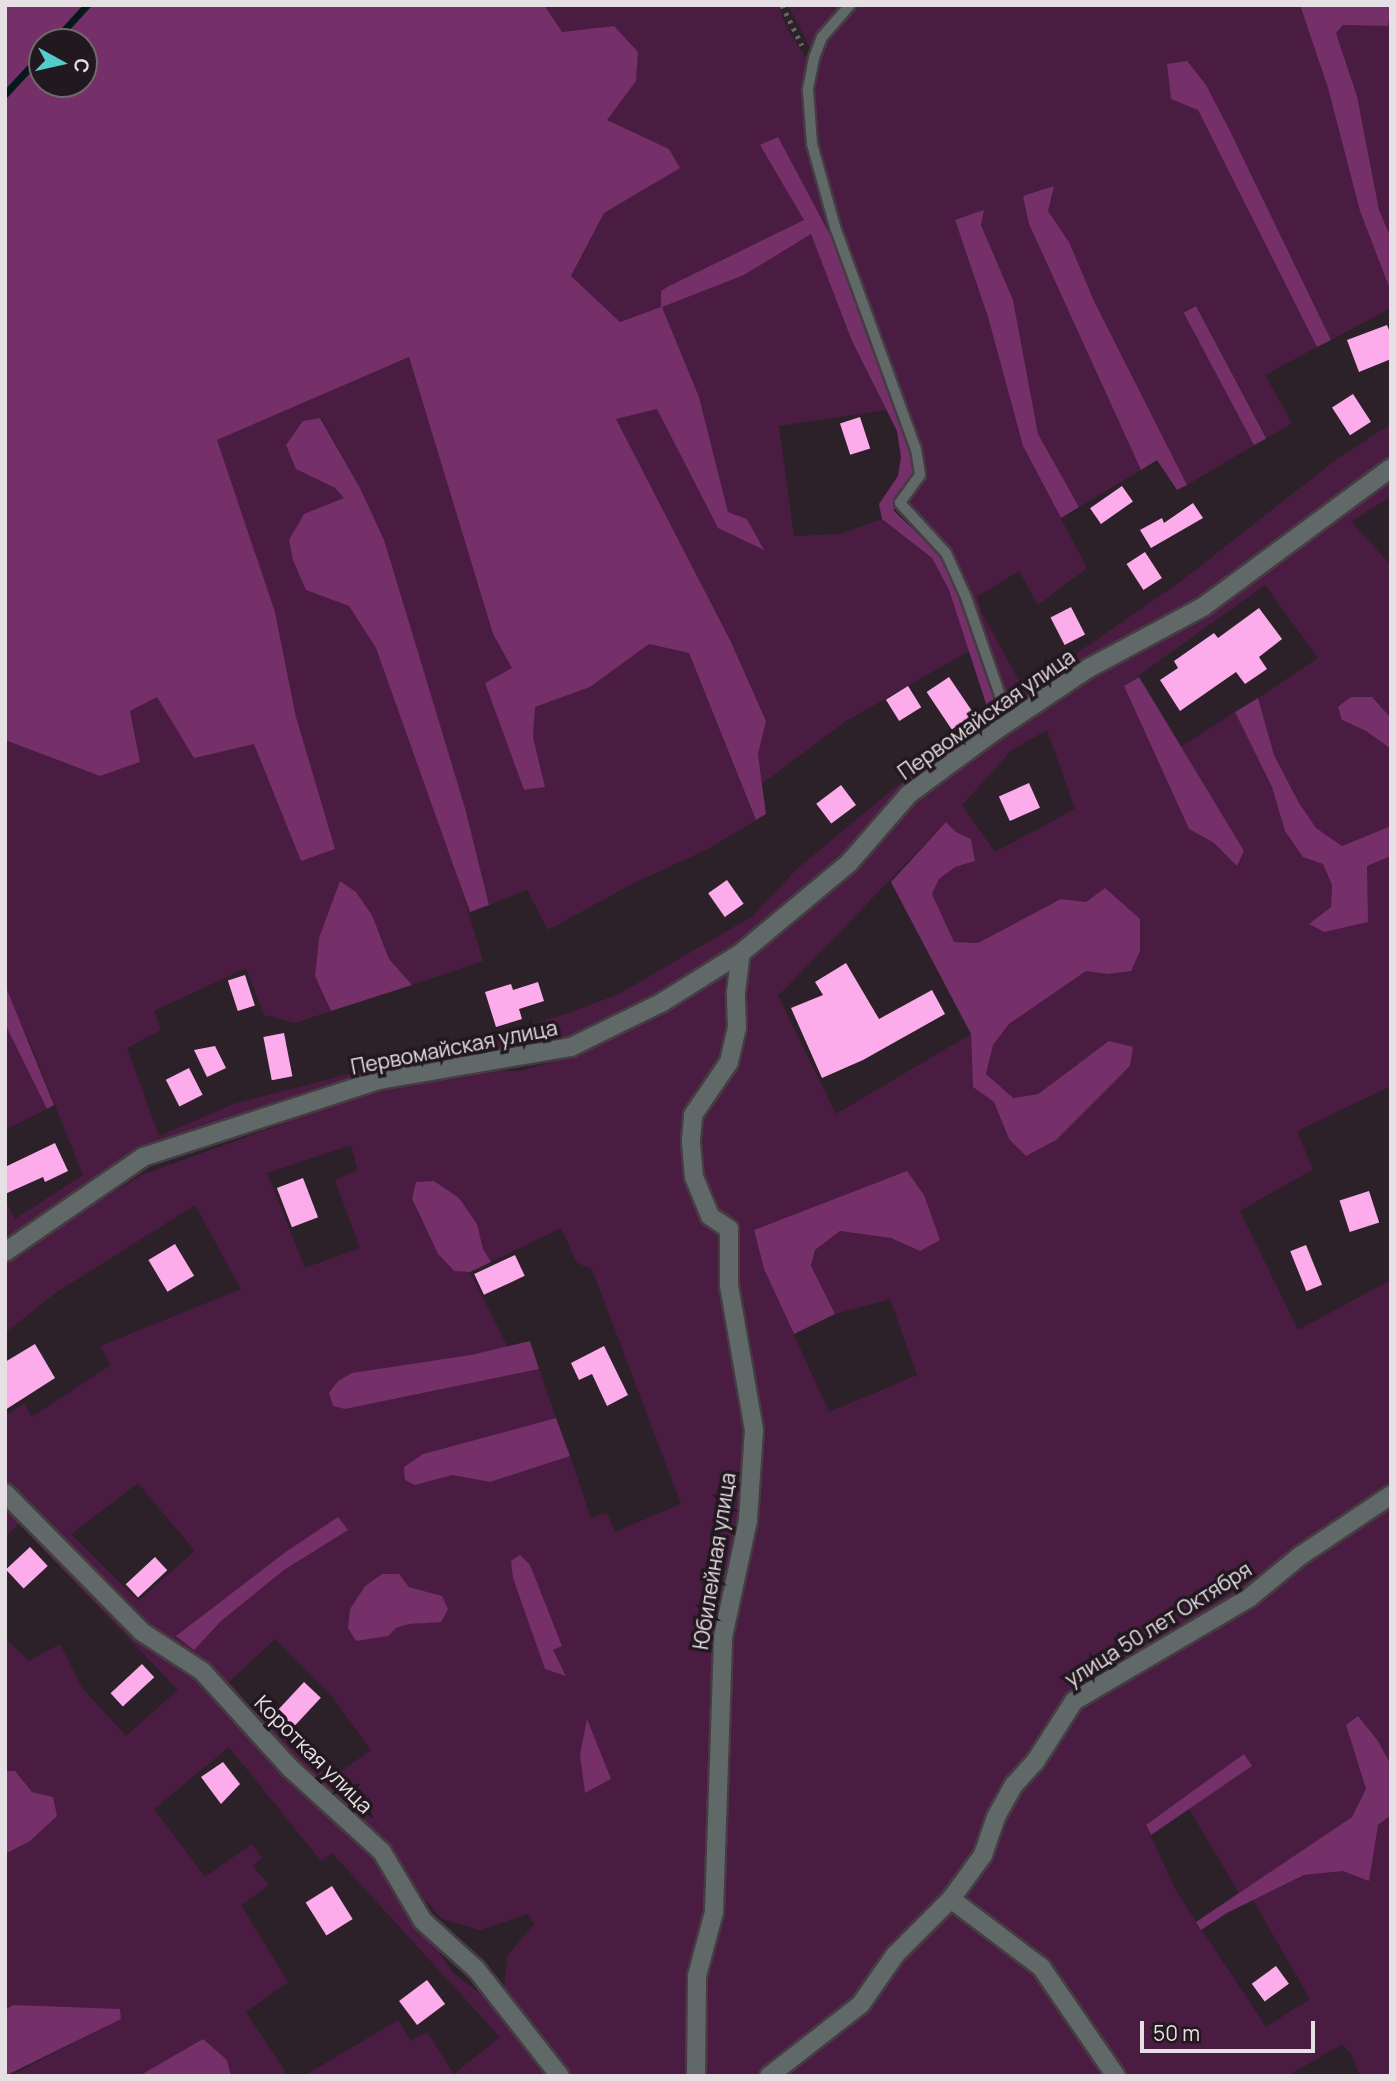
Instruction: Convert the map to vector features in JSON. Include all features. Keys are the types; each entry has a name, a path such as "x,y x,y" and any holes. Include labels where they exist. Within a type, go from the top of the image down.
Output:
{"street":[{"name":"Первомайская улица","path":"5,1252 144,1157 377,1080 571,1047 661,1003 741,953 849,863 909,794 1009,721 1089,668 1203,607 1391,468"},
{"name":"Юбилейная улица","path":"696,2076 697,1976 714,1912 723,1637 748,1520 754,1430 729,1286 729,1229 710,1216 694,1177 691,1140 693,1115 729,1062 737,1028 736,992 741,953"},
{"name":"Короткая улица","path":"5,1493 142,1632 202,1671 289,1767 382,1852 423,1921 475,1969 560,2076"},
{"name":"улица 50 лет Октября","path":"769,2076 861,2004 895,1955 951,1899 983,1855 996,1817 1014,1785 1035,1762 1074,1701 1249,1598 1300,1556 1391,1495"},
{"path":"951,1899 1041,1967 1116,2076"}],"lane":[{"path":"850,5 822,37 814,58 808,90 812,144 835,227 916,449 920,475 901,503 946,553 966,597 1009,721"}],"path":[{"path":"782,5 791,27 814,58"}],"shaded area":[{"path":"5,5 544,5 562,32 614,26 638,52 636,81 607,120 669,149 680,168 604,213 571,276 620,322 661,307 661,291 669,286 804,220 760,145 778,137 838,250 911,446 916,470 895,496 894,511 935,550 950,573 998,711 990,716 949,590 932,558 882,519 879,504 898,476 901,457 897,431 852,341 811,234 744,275 662,307 699,397 728,512 747,519 764,550 718,528 657,409 616,419 731,642 766,721 758,754 766,814 756,820 689,653 649,644 590,687 535,707 533,737 545,787 524,790 485,683 512,668 493,634 409,357 217,440 275,612 296,717 335,849 301,861 254,744 194,758 157,697 130,711 140,762 100,776 5,740"},
{"path":"544,5 778,5 787,29 807,59 804,90 808,150 838,250 777,137 760,146 805,220 669,286 661,306 744,275 811,233 852,341 886,410 779,426 794,536 840,534 882,519 932,558 949,590 969,651 846,721 762,784 758,754 766,721 731,642 616,419 657,409 718,527 763,549 747,519 728,512 699,397 662,307 620,322 571,277 604,213 679,168 669,149 607,120 636,81 614,26 562,32"},
{"path":"788,5 843,5 810,48"},
{"path":"858,5 1300,5 1328,88 1360,211 1391,292 1391,308 1331,340 1230,131 1198,110 1317,347 1265,375 1292,423 1267,438 1196,306 1184,311 1256,444 1187,485 1095,303 1069,242 1048,211 1029,224 1141,470 1079,507 1038,434 1013,300 981,225 955,220 988,317 1023,446 1087,568 1038,605 1019,571 977,597 982,613 1024,690 1180,582 1337,459 1391,424 1391,460 1199,603 1010,712 951,551 908,506 908,498 925,468 923,449 840,227 816,145 814,72 824,46 838,24"},
{"path":"1300,5 1391,5 1388,26 1343,25 1336,33 1357,96 1379,210 1391,238 1391,292 1360,211 1328,88"},
{"path":"1391,20 1391,238 1379,210 1357,96 1336,33 1343,25 1387,26"},
{"path":"1187,61 1206,85 1230,131 1331,340 1317,347 1198,110 1171,99 1167,64"},
{"path":"1054,186 1048,211 1069,242 1095,303 1187,485 1177,490 1157,460 1141,470 1029,224 1023,196"},
{"path":"984,210 981,225 1013,300 1038,434 1079,507 1061,518 1023,446 988,317 955,220"},
{"path":"1196,306 1266,438 1254,445 1184,313"},
{"path":"409,357 493,634 513,668 485,683 524,790 545,787 533,737 534,707 590,687 649,644 689,653 756,820 708,849 634,883 548,930 527,890 489,905 465,808 383,540 360,488 321,418 303,421 296,469 335,488 344,498 306,590 349,606 376,648 446,838 483,961 412,985 389,959 372,915 356,892 340,882 319,938 315,976 331,1011 295,1023 264,1015 246,968 154,1011 161,1030 127,1048 159,1136 234,1104 482,1039 566,1014 619,994 753,916 797,869 910,775 998,711 1000,717 846,860 735,947 657,998 569,1040 379,1077 143,1152 5,1247 5,1200 15,1219 83,1175 30,1043 5,991 5,740 100,776 140,762 130,711 157,696 194,757 254,743 301,861 296,717 275,612 217,440"},
{"path":"320,418 360,488 384,540 465,808 489,905 470,912 376,648 349,606 306,590 293,560 289,540 304,514 344,498 335,488 296,469 286,445 303,421"},
{"path":"1391,473 1391,496 1351,522 1391,565 1391,718 1372,697 1342,720 1366,731 1391,749 1391,826 1342,846 1316,828 1299,803 1274,755 1258,698 1318,658 1265,585 1124,686 1189,829 1214,843 1237,865 1244,851 1181,747 1235,712 1272,787 1285,831 1303,856 1323,864 1332,885 1331,907 1309,924 1324,932 1367,866 1391,856 1391,1086 1297,1131 1313,1169 1240,1211 1298,1330 1391,1280 1391,1765 1378,1741 1358,1716 1346,1725 1366,1789 1352,1817 1239,1893 1189,1809 1251,1766 1146,1826 1177,1893 1266,2027 1310,1999 1253,1900 1304,1875 1343,1871 1378,1825 1391,1815 1391,2076 1360,2076 1351,2054 1342,2044 1288,2076 570,2076 504,1987 508,1955 534,1924 528,1914 480,1930 442,1919 415,1888 387,1847 140,1620 5,1481 5,1416 24,1403 32,1417 111,1365 100,1346 241,1289 195,1205 57,1292 5,1333 5,1261 141,1175 335,1105 415,1081 491,1070 520,1071 575,1055 671,1007 856,865 932,785 1001,734","holes":["1047,730 1075,809 995,852 962,805 1012,750","946,822 956,832 971,839 974,861 955,867 938,879 932,894 954,942 978,943 1061,899 1086,902 1105,888 1107,974 1086,971 1009,1024 993,1045 986,1074 1012,1098 1038,1094 1077,1064 1130,1067 1106,1088 1009,1139 994,1102 973,1087 971,1034 836,1114 778,996","351,1145 358,1170 335,1180 360,1248 305,1268 267,1173","434,1181 477,1224 483,1250 491,1262 561,1228 577,1263 592,1269 681,1504 615,1532 607,1513 591,1518 570,1456 490,1482 451,1475 423,1454 556,1418 539,1369 345,1409 471,1355 508,1348 470,1272 453,1271 438,1254 412,1199 417,1182","924,1195 920,1251 891,1238 840,1231 815,1250 811,1267 835,1314 890,1299 917,1375 829,1412 764,1269 754,1230","138,1483 195,1551 138,1601 71,1534","338,1518 347,1530 284,1570 221,1621 194,1649 177,1637 287,1551","382,1574 399,1574 409,1587 442,1596 441,1621 396,1628 348,1628 350,1609 365,1586","547,1611 561,1646 553,1650 566,1675 539,1651 536,1635","275,1639 331,1695 371,1750 330,1779 248,1705 229,1682"]},
{"path":"1139,677 1244,851 1237,866 1214,843 1189,829 1124,686"},
{"path":"1351,697 1372,697 1391,718 1391,749 1366,731 1342,720 1338,707"},
{"path":"1258,698 1274,755 1299,803 1316,828 1342,846 1391,826 1391,856 1367,866 1368,922 1324,932 1309,924 1331,907 1332,885 1323,864 1303,857 1285,831 1272,787 1235,712"},
{"path":"946,822 956,832 971,839 975,861 955,867 939,879 932,894 954,942 978,943 1061,899 1086,902 1105,888 1140,919 1140,951 1131,971 1107,974 1086,971 1009,1024 993,1045 986,1074 1013,1098 1038,1094 1109,1041 1133,1047 1130,1066 1056,1140 1026,1156 1009,1139 994,1102 973,1087 971,1034 891,882"},
{"path":"340,881 356,892 372,915 389,959 412,985 331,1011 315,976 319,938"},
{"path":"7,990 54,1105 47,1109 5,1024"},
{"path":"5,1024 47,1109 5,1130"},
{"path":"907,1171 924,1195 940,1240 920,1251 891,1238 840,1231 815,1250 811,1266 835,1314 794,1334 764,1269 754,1230"},
{"path":"434,1181 459,1198 477,1224 483,1249 491,1262 470,1272 454,1271 438,1254 412,1199 416,1182"},
{"path":"530,1341 539,1369 345,1409 333,1406 329,1393 338,1381 352,1373 471,1355"},
{"path":"556,1418 570,1456 490,1482 452,1475 415,1485 405,1480 404,1467 423,1454"},
{"path":"5,1502 195,1678 258,1749 364,1847 385,1871 453,1973 494,2004 549,2076 304,2076 398,2020 411,2041 427,2032 454,2074 500,2037 332,1853 321,1861 229,1747 154,1809 205,1877 252,1844 262,1858 253,1866 269,1885 241,1905 288,1982 246,2012 288,2076 231,2076 227,2060 150,2071 139,2076 10,2076 121,2018 13,2005 5,2010 5,1854 30,1841 53,1797 31,1792 15,1771 5,1771 5,1638 29,1661 60,1644 82,1688 126,1736 178,1690 19,1524 5,1537"},
{"path":"338,1517 348,1530 284,1570 221,1621 194,1650 176,1636 287,1551"},
{"path":"520,1555 530,1565 562,1646 553,1650 566,1676 545,1669 513,1578 511,1561"},
{"path":"382,1574 399,1574 409,1587 442,1596 448,1609 441,1622 409,1624 396,1628 388,1636 356,1641 348,1628 350,1609 365,1586"},
{"path":"1358,1716 1378,1741 1391,1765 1391,1815 1378,1825 1369,1881 1343,1871 1304,1875 1227,1913 1201,1930 1196,1922 1352,1817 1366,1789 1346,1725"},
{"path":"587,1719 611,1779 585,1793 580,1755"},
{"path":"1244,1754 1252,1766 1151,1835 1146,1825"},
{"path":"5,1771 15,1771 32,1792 53,1797 57,1816 30,1841 5,1854"},
{"path":"13,2005 120,2009 121,2019 5,2076 5,2010"},
{"path":"203,2039 227,2060 231,2076 139,2076"}],"building":[{"path":"1387,325 1391,335 1391,359 1359,372 1347,340"},
{"path":"1353,394 1371,422 1350,435 1332,408"},
{"path":"860,417 870,448 850,455 840,423"},
{"path":"1122,486 1133,502 1101,524 1090,508"},
{"path":"1193,503 1203,518 1151,548 1140,530 1162,518 1164,523"},
{"path":"1145,552 1162,578 1143,590 1127,564"},
{"path":"1071,607 1085,635 1065,645 1051,617"},
{"path":"1259,608 1282,639 1259,657 1267,669 1245,684 1236,672 1180,711 1160,680 1178,668 1174,661 1214,633 1218,638"},
{"path":"949,677 974,714 952,729 927,692"},
{"path":"908,686 921,707 899,721 886,700"},
{"path":"1029,783 1040,808 1010,821 999,796"},
{"path":"841,785 856,805 831,824 816,804"},
{"path":"727,880 744,904 725,917 708,893"},
{"path":"846,963 879,1019 932,990 945,1014 863,1060 822,1078 791,1008 823,995 815,982"},
{"path":"245,975 255,1005 238,1011 228,981"},
{"path":"538,982 544,1001 519,1009 522,1019 496,1027 485,992 511,984 513,990"},
{"path":"284,1033 292,1076 272,1080 263,1037"},
{"path":"215,1046 226,1068 207,1077 194,1050"},
{"path":"189,1068 203,1095 179,1107 166,1080"},
{"path":"55,1143 68,1171 45,1182 43,1177 5,1194 5,1167"},
{"path":"303,1178 318,1217 292,1227 277,1188"},
{"path":"1369,1191 1379,1222 1350,1232 1340,1201"},
{"path":"175,1244 194,1276 167,1292 148,1260"},
{"path":"1306,1245 1322,1285 1306,1291 1290,1251"},
{"path":"515,1255 525,1276 484,1295 474,1274"},
{"path":"35,1344 55,1378 5,1410 5,1362"},
{"path":"604,1346 628,1395 607,1406 592,1374 579,1380 571,1363"},
{"path":"30,1547 48,1566 24,1589 6,1570"},
{"path":"155,1557 167,1570 138,1597 126,1584"},
{"path":"142,1664 154,1677 123,1706 111,1693"},
{"path":"304,1682 321,1698 292,1728 275,1713"},
{"path":"223,1762 240,1784 221,1804 201,1777"},
{"path":"332,1886 353,1919 326,1936 306,1902"},
{"path":"1276,1966 1289,1984 1265,2001 1252,1984"},
{"path":"427,1980 445,2004 417,2025 399,2001"}],"waterway":[{"path":"66,28 87,5"},
{"path":"5,94 28,69"}]}
